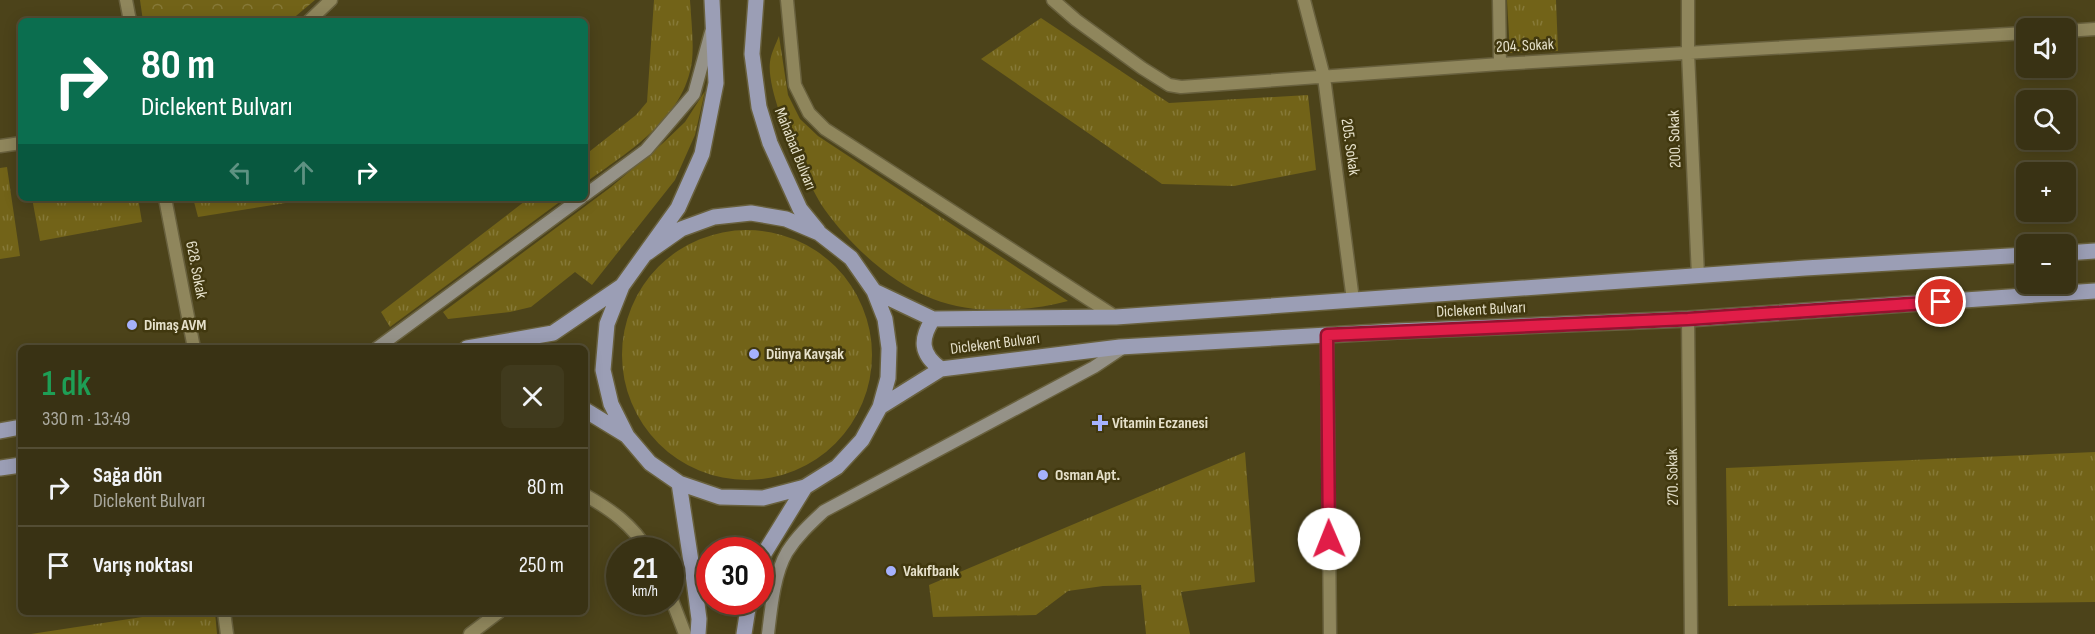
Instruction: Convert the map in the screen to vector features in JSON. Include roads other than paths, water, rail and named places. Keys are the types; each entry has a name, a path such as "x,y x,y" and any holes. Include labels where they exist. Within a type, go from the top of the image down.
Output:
{"main road":[{"path":"647,253 681,229 714,217 751,213 786,219 819,233 851,258 874,291 885,319 889,348 888,378 880,407 862,440 837,467 805,487 763,498 720,497 680,483 650,463 627,436 611,404 603,370 607,324 622,286 678,208 702,154 716,83 712,0"},
{"name":"Mahabad Bulvarı","path":"756,0 752,54 759,107 770,143 800,209 819,233"},
{"path":"588,193 646,150 694,94 713,22"},
{"path":"381,345 576,201"},
{"path":"2076,252 2095,251"},
{"name":"Diclekent Bulvarı","path":"874,291 933,319 1116,317 2016,256"},
{"path":"484,345 553,333 622,286"},
{"name":"Diclekent Bulvarı","path":"880,407 941,369 1124,347 1327,335 1688,319 2095,291"},
{"path":"933,319 924,332 924,347 927,356 941,369"},
{"path":"768,634 774,590 785,554 802,532 824,511 1094,368 1124,347"},
{"path":"588,412 627,436"},
{"path":"0,431 18,428"},
{"path":"0,468 18,465"},
{"path":"680,483 699,620 698,634"},
{"path":"774,537 805,487"},
{"path":"744,634 746,615"}],"street":[{"path":"126,0 129,18"},
{"path":"312,18 331,0"},
{"path":"787,0 795,85 809,113 825,129 1116,317"},
{"name":"204. Sokak","path":"1053,0 1076,21 1168,85 1181,87 1500,64 2016,34"},
{"name":"205. Sokak","path":"1304,0 1324,77 1353,300"},
{"path":"1498,0 1500,64"},
{"name":"200. Sokak","path":"1688,0 1688,54 1698,276"},
{"path":"2076,30 2095,29"},
{"path":"0,146 18,143"},
{"name":"628. Sokak","path":"166,201 193,345"},
{"name":"270. Sokak","path":"1688,319 1691,634"},
{"path":"1327,335 1330,634"},
{"path":"588,497 629,526 637,537"},
{"path":"224,615 227,634"},
{"path":"470,634 495,615"},
{"path":"678,615 685,634"}],"place":[{"name":"Dimaş AVM","path":"132,325"},
{"name":"Dünya Kavşak","path":"754,354"},
{"name":"Vitamin Eczanesi","path":"1100,423"},
{"name":"Osman Apt.","path":"1043,475"},
{"name":"Vakıfbank","path":"891,571"}]}
